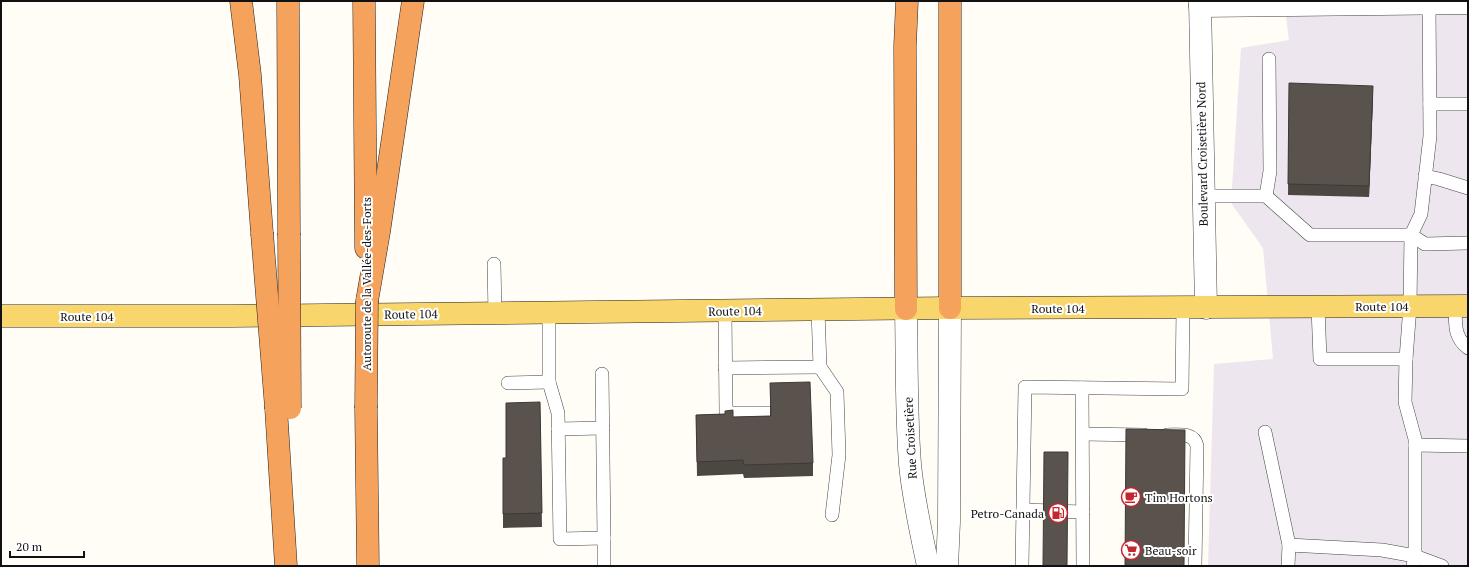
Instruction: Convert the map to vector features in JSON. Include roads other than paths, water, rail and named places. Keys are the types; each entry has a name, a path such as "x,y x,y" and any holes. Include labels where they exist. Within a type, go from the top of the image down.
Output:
{"highway":[{"path":"241,1 250,75 262,233 283,408"},
{"path":"288,1 289,233 283,408 288,562"},
{"name":"Autoroute de la Vallée-des-Forts","path":"364,1 372,232 367,301 366,408 368,565"},
{"path":"372,232 413,1"},
{"path":"906,309 905,46 907,1"},
{"path":"950,1 950,308"}],"main road":[{"name":"Route 104","path":"1,316 238,316 950,308 1461,306"}],"street":[{"path":"1200,4 1468,3"},
{"name":"Boulevard Croisetière Nord","path":"1200,4 1206,308"},
{"path":"947,566 949,515 950,308"},
{"name":"Rue Croisetière","path":"906,309 910,464 916,506 928,566"}],"lane":[{"path":"1414,561 1415,439 1405,402 1406,359 1410,306 1411,235 1421,214 1430,136 1429,4"},
{"path":"1266,196 1270,171 1270,59"},
{"path":"1430,104 1468,104"},
{"path":"1425,176 1468,188"},
{"path":"1203,196 1266,196 1310,235 1411,235 1425,244 1468,243"},
{"path":"494,264 495,314"},
{"path":"1461,306 1456,334 1462,344 1468,348"},
{"path":"1318,307 1320,359 1406,359"},
{"path":"1022,566 1025,387 1182,390 1183,308"},
{"path":"818,310 820,367 837,392 838,455 832,515"},
{"path":"726,311 726,413 770,413"},
{"path":"548,313 549,382 558,412 560,538 604,538"},
{"path":"726,368 820,367"},
{"path":"602,374 604,566"},
{"path":"508,383 549,382"},
{"path":"1082,388 1084,512 1083,566"},
{"path":"558,429 603,428"},
{"path":"1265,432 1289,545 1288,566"},
{"path":"1083,434 1187,435 1193,437 1197,446 1195,566"},
{"path":"1415,445 1468,446"},
{"path":"1023,510 1084,512"},
{"path":"1289,545 1382,550 1414,561 1442,566"}],"place":[{"name":"Tim Hortons","path":"1131,497"},
{"name":"Petro-Canada","path":"1058,513"},
{"name":"Beau-soir","path":"1131,550"}]}
